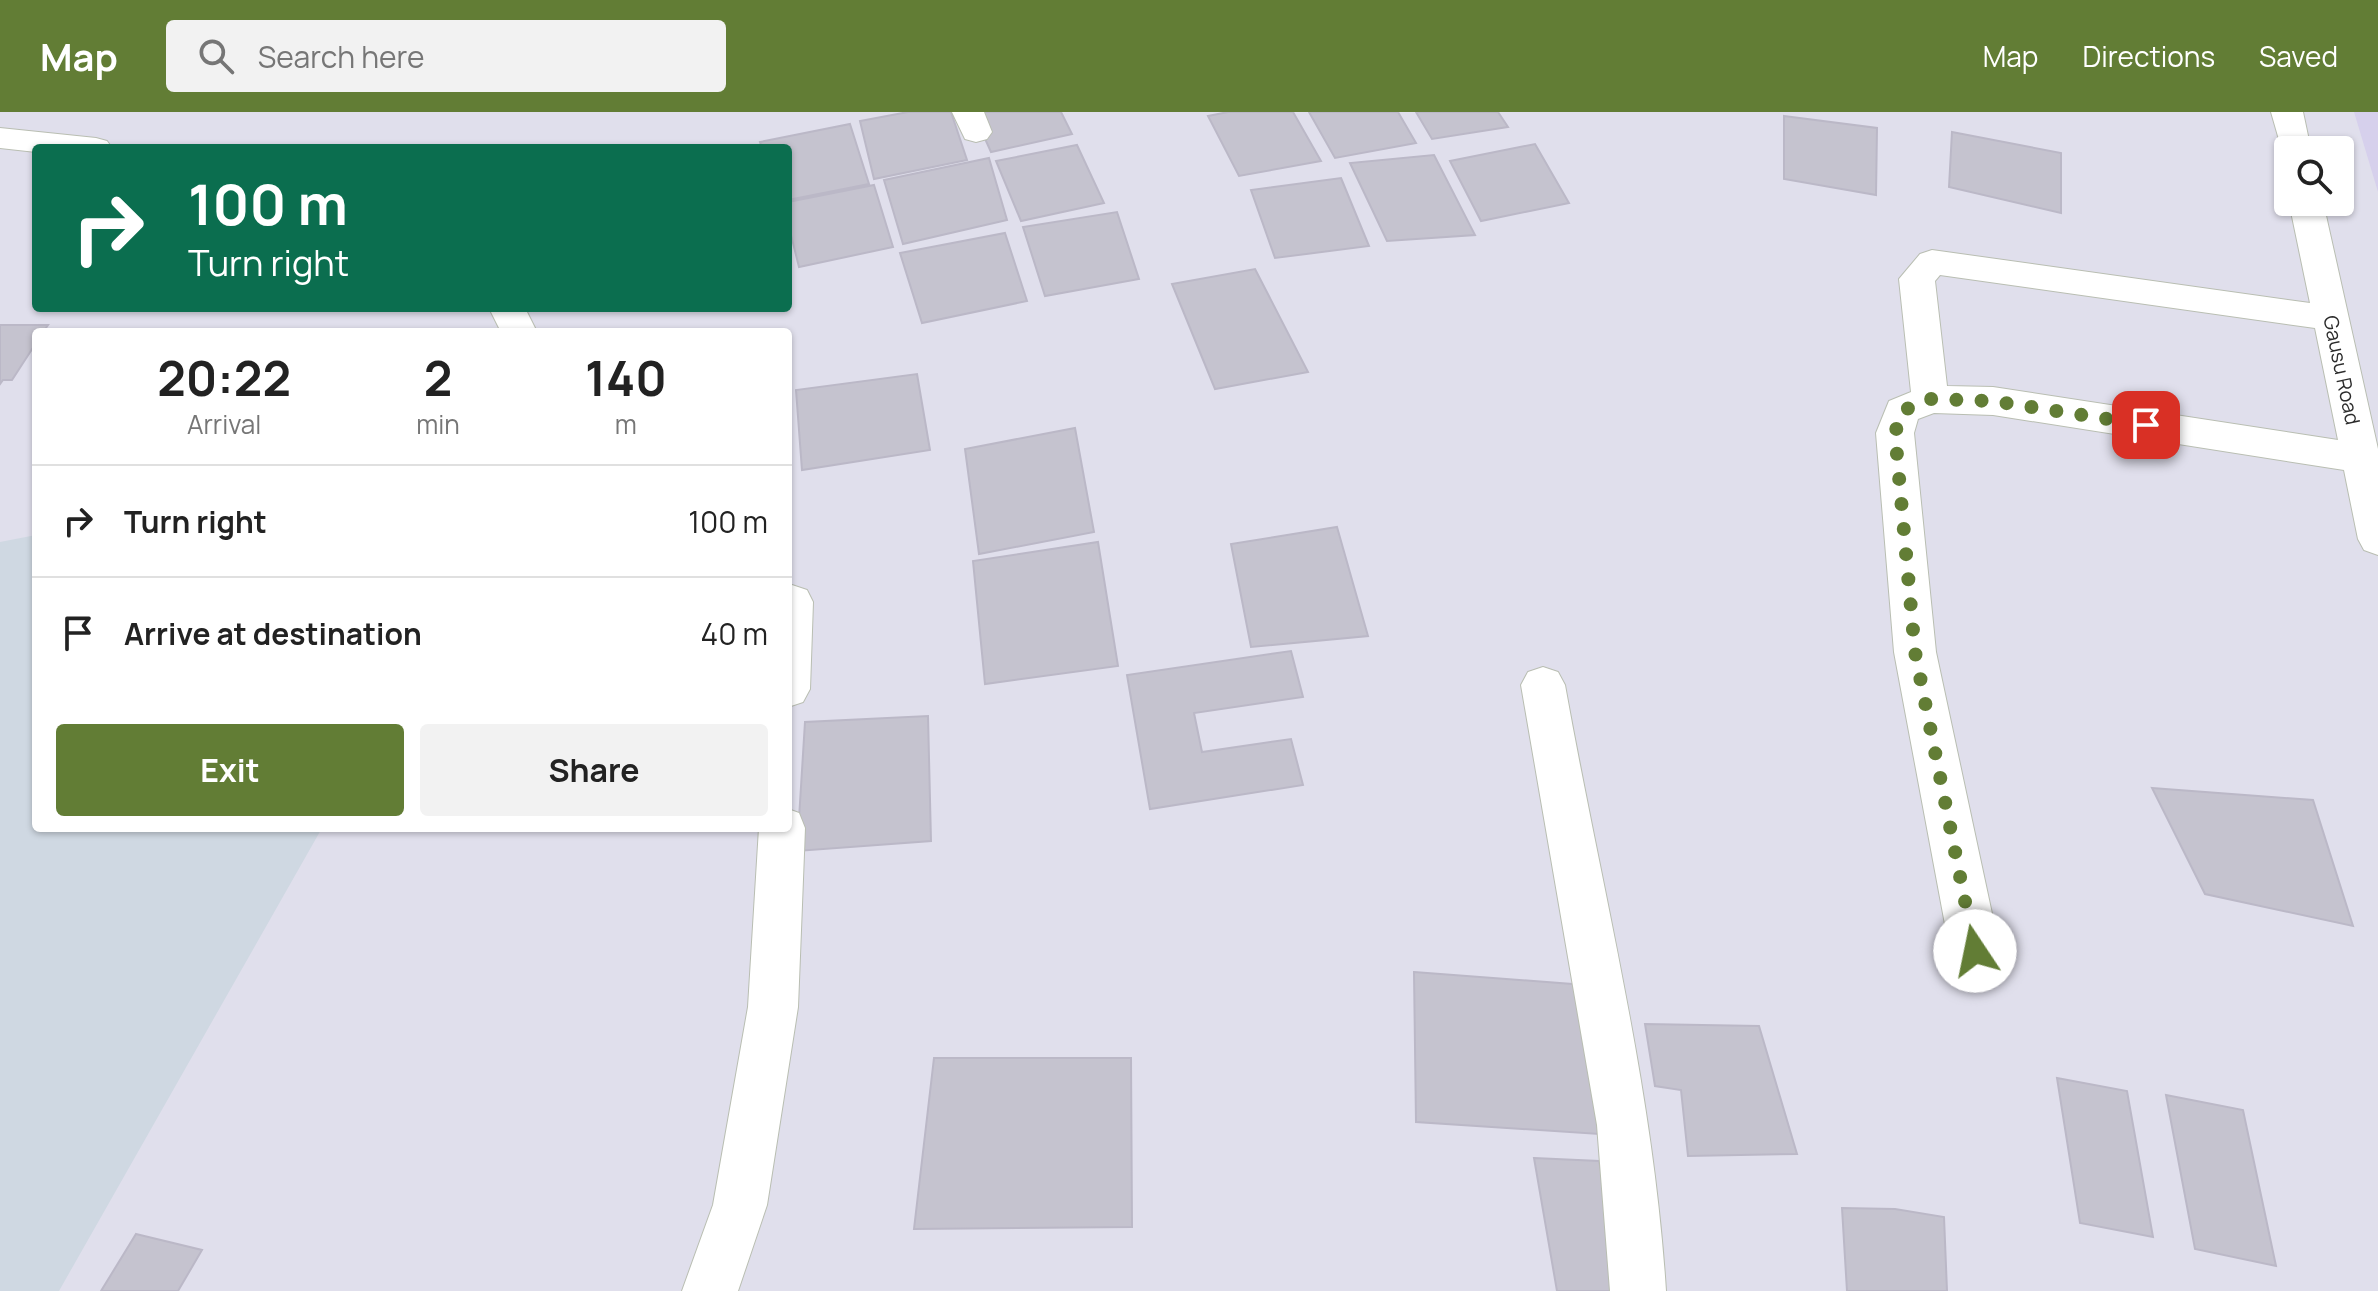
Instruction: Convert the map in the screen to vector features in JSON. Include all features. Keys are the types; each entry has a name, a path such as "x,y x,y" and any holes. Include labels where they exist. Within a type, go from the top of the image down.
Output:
{"street":[{"path":"2287,112 2292,136"},
{"path":"0,138 58,144"},
{"name":"Gausu Road","path":"2309,216 2378,539"},
{"path":"1930,399 1917,279 1932,262 2331,318"},
{"path":"1975,951 1915,652 1895,433 1902,411 1930,399 1993,401 2361,458"},
{"path":"1543,685 1606,1021 1632,1188 1638,1291"},
{"path":"710,1291 740,1205 773,1007 782,832"}],"shaded area":[{"path":"2354,112 2378,112 2378,192"},
{"path":"32,536 32,832 320,832 59,1291 0,1291 0,542"}],"building":[{"path":"908,112 951,112 967,160 874,179 860,121"},
{"path":"973,112 1061,112 1072,134 991,152"},
{"path":"1228,112 1293,112 1321,161 1239,176 1208,116"},
{"path":"1309,112 1398,112 1416,143 1335,158"},
{"path":"1416,112 1498,112 1508,127 1432,139"},
{"path":"1784,116 1877,128 1876,195 1784,179"},
{"path":"850,124 869,184 792,199 792,144 760,142"},
{"path":"1952,132 2061,153 2061,213 1949,187"},
{"path":"1535,144 1569,203 1481,221 1450,161"},
{"path":"1077,145 1104,203 1021,221 996,161"},
{"path":"1434,155 1475,235 1387,241 1350,163"},
{"path":"989,158 1007,220 903,244 884,180"},
{"path":"1341,178 1369,246 1275,258 1251,190"},
{"path":"874,185 893,247 799,267 792,239 792,201"},
{"path":"1117,212 1139,279 1045,296 1023,227"},
{"path":"1005,233 1027,301 922,323 900,253"},
{"path":"1255,269 1308,372 1215,389 1172,284"},
{"path":"0,325 48,325 46,328 32,328 32,349 12,380 3,380 0,384"},
{"path":"917,374 930,450 802,470 796,390"},
{"path":"1075,428 1094,532 979,554 965,449"},
{"path":"1337,527 1368,636 1251,647 1231,544"},
{"path":"1098,542 1118,666 985,684 973,561"},
{"path":"1291,651 1303,697 1194,713 1202,752 1291,739 1303,785 1150,809 1127,675"},
{"path":"928,716 931,841 797,851 805,722"},
{"path":"2152,788 2313,800 2353,926 2205,894"},
{"path":"1414,972 1585,985 1599,1134 1416,1122"},
{"path":"1645,1024 1759,1026 1797,1154 1688,1156 1681,1090 1655,1086"},
{"path":"934,1058 1131,1058 1132,1227 914,1229"},
{"path":"2057,1078 2127,1091 2153,1237 2080,1223"},
{"path":"2166,1095 2243,1110 2276,1266 2195,1249"},
{"path":"1534,1158 1599,1161 1628,1291 1557,1291"},
{"path":"1842,1208 1895,1209 1944,1217 1947,1291 1847,1291"},
{"path":"136,1234 202,1250 178,1291 101,1291"}],"route":[{"path":"1975,951 1915,652 1895,433 1902,411 1930,399 1993,401 2146,425"}]}
